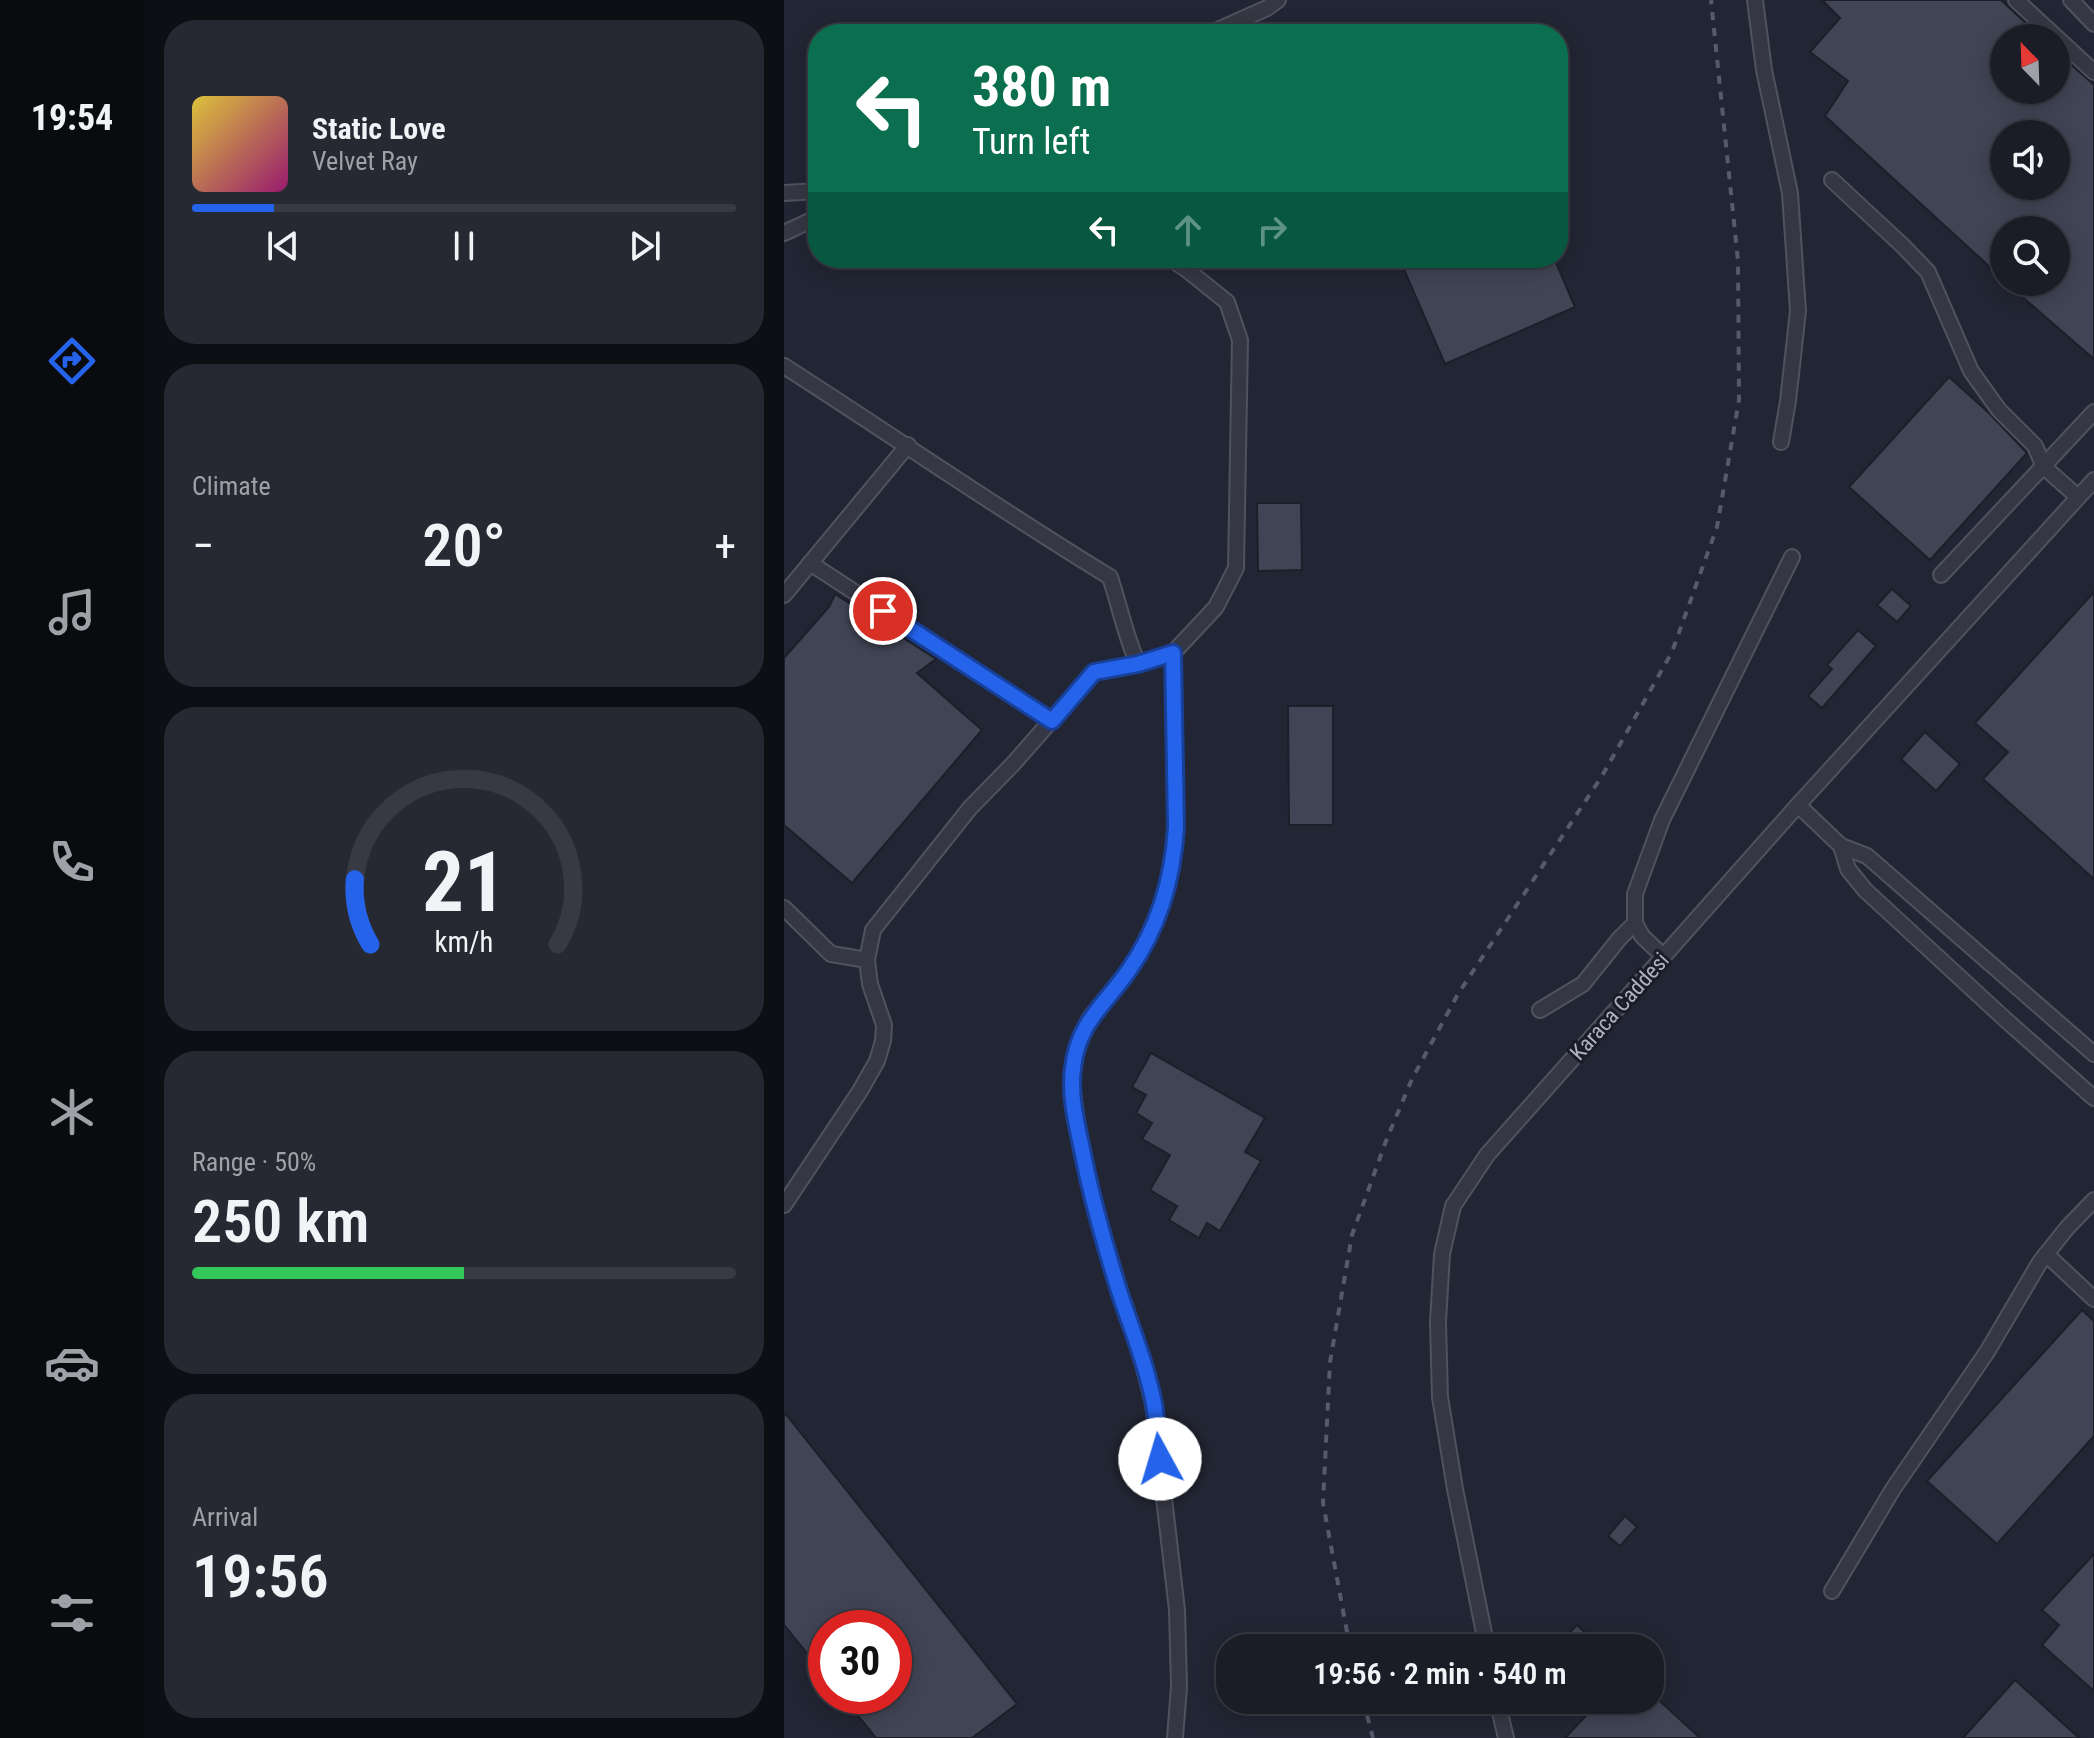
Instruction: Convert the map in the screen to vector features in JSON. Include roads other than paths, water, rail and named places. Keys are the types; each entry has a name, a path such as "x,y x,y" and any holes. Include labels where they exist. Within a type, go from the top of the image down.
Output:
{"street":[{"path":"1231,24 1278,0"},
{"path":"1755,0 1764,70 1790,193 1798,311 1781,442"},
{"path":"2016,0 2094,72"},
{"path":"2071,0 2094,24"},
{"path":"1832,180 1928,272 1971,371 1999,410 2035,446 2044,467 2078,497"},
{"path":"784,193 808,192"},
{"path":"784,233 808,222"},
{"path":"784,1205 877,1061 884,1025 870,984 867,960 873,930 970,808 1094,672 1138,664 1173,653 1216,607 1236,568 1240,340 1227,302 1184,268"},
{"path":"784,366 1110,577 1121,608 1127,639 1138,664"},
{"path":"1941,575 2094,412"},
{"path":"784,595 908,445"},
{"name":"Karaca Caddesi","path":"1484,1634 1440,1397 1438,1322 1442,1254 1453,1206 1487,1155 1798,805 2094,480"},
{"path":"1663,956 1642,936 1635,923 1635,894 1662,820 1792,557"},
{"path":"810,563 1052,721"},
{"path":"1173,653 1176,827 1166,892 1140,953 1090,1018 1083,1032 1074,1059 1072,1085 1079,1138 1098,1218 1153,1403 1177,1610 1179,1687 1175,1738"},
{"path":"1798,805 1841,846 1867,856 2094,1054"},
{"path":"1841,846 1848,869 1865,890 2094,1098"},
{"path":"784,908 831,954 867,960"},
{"path":"1540,1010 1583,984 1635,923"},
{"path":"1832,1591 1893,1489 1994,1340 2028,1280 2046,1254 2094,1200"},
{"path":"2046,1254 2094,1299"},
{"path":"1500,1714 1506,1738"}],"railway":[{"path":"1347,1634 1323,1503 1330,1362 1352,1235 1412,1079 1458,994 1602,776 1672,652 1717,527 1739,400 1738,261 1711,0"},
{"path":"1367,1714 1373,1738"}]}
